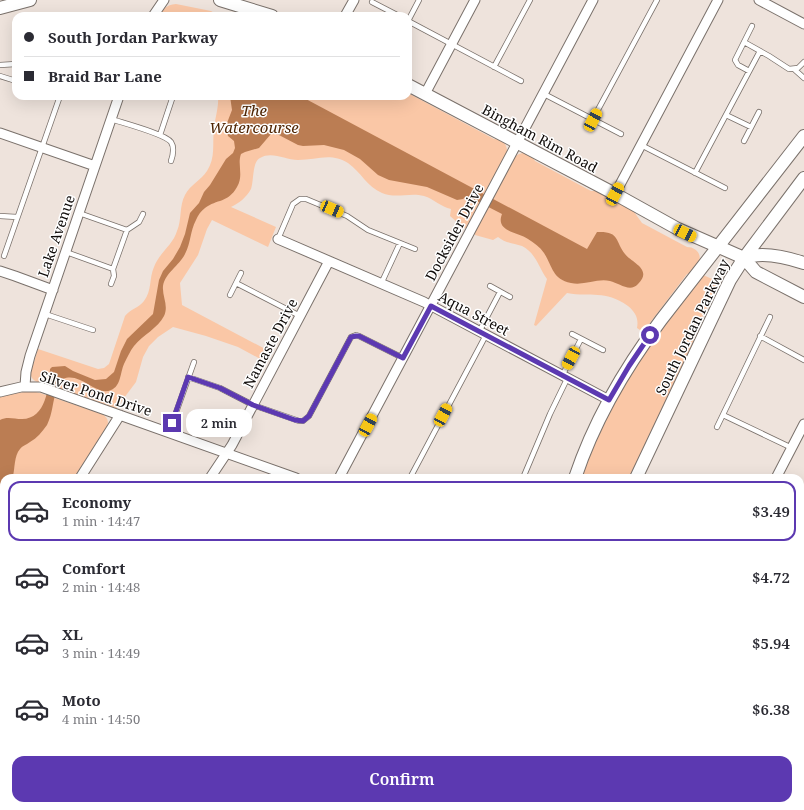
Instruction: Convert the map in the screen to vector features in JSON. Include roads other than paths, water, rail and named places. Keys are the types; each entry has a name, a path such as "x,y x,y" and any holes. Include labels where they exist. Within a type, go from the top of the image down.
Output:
{"street":[{"path":"0,8 30,0"},
{"path":"156,12 164,0"},
{"path":"220,0 259,12"},
{"path":"347,12 354,0"},
{"path":"424,94 475,0"},
{"name":"Docksider Drive","path":"341,474 593,0"},
{"path":"615,194 718,0"},
{"path":"759,0 804,24"},
{"name":"Bingham Rim Road","path":"412,88 615,194 678,229 744,258 756,272 804,297"},
{"name":"Lake Avenue","path":"25,386 27,365 118,100"},
{"path":"0,133 95,166"},
{"name":"South Jordan Parkway","path":"577,474 592,434 609,400 629,366 650,335 804,136"},
{"name":"South Jordan Parkway","path":"638,474 726,288 744,258 804,178"},
{"name":"Aqua Street","path":"278,239 431,306 609,400"},
{"path":"744,258 754,255 765,255 804,263"},
{"name":"Namaste Drive","path":"213,474 253,405 329,261"},
{"path":"0,271 53,290"},
{"name":"Silver Pond Drive","path":"0,392 25,386 41,387 226,453 275,474"},
{"path":"83,474 120,415"},
{"path":"778,474 803,429"}],"lane":[{"path":"412,13 419,0"},
{"path":"494,67 530,0"},
{"path":"593,120 656,0"},
{"path":"372,2 391,12"},
{"path":"412,23 521,82"},
{"path":"749,71 735,62 752,26"},
{"path":"744,42 787,68 795,70 804,78"},
{"path":"695,173 760,51"},
{"path":"795,70 804,62"},
{"path":"0,65 12,64"},
{"path":"0,76 12,80"},
{"path":"544,94 621,134"},
{"path":"4,256 58,100"},
{"path":"160,135 171,100"},
{"path":"744,141 759,112"},
{"path":"726,115 751,127"},
{"path":"111,119 168,139 172,145 173,153 171,161"},
{"path":"642,145 725,188"},
{"path":"278,239 293,204 297,200 303,198 309,199 343,214 368,230 415,250"},
{"path":"79,213 127,230"},
{"path":"111,284 114,276 113,269 127,230 139,222 143,214"},
{"path":"0,216 17,217"},
{"path":"381,284 400,243"},
{"path":"66,252 113,269"},
{"path":"230,295 241,272"},
{"path":"236,283 300,316"},
{"path":"490,286 510,297"},
{"path":"412,474 482,333 500,292"},
{"path":"44,314 93,330"},
{"path":"717,427 770,317"},
{"path":"572,334 603,350"},
{"path":"188,377 220,388 253,405 295,420 303,421 309,416 349,339 353,336 359,336 403,358"},
{"path":"760,336 804,360"},
{"path":"525,474 582,338"},
{"path":"169,432 194,362"},
{"path":"723,415 792,448"}],"water":[{"name":"The Watercourse","path":"231,100 308,100 587,249 597,232 610,233 616,238 625,254 640,267 643,274 642,279 635,287 632,288 624,287 605,280 581,284 565,281 556,275 539,247 528,239 509,231 502,225 502,214 467,196 463,199 457,200 427,187 389,180 378,175 360,159 344,150 324,145 298,145 277,134 271,134 259,148 241,154 240,178 234,192 230,196 209,205 199,215 194,224 185,254 164,281 163,290 166,308 164,316 158,324 133,348 124,364 117,386 106,391 100,390 76,378 69,377 63,379 55,396 47,425 37,437 20,449 16,459 13,474 0,474 0,420 8,418 30,418 36,414 45,401 49,384 50,369 52,367 65,366 95,380 106,379 114,372 127,339 153,314 159,280 163,271 173,259 180,247 190,213 199,203 204,192 226,159 233,153 235,148 234,141 228,136 226,129 232,110"}]}
